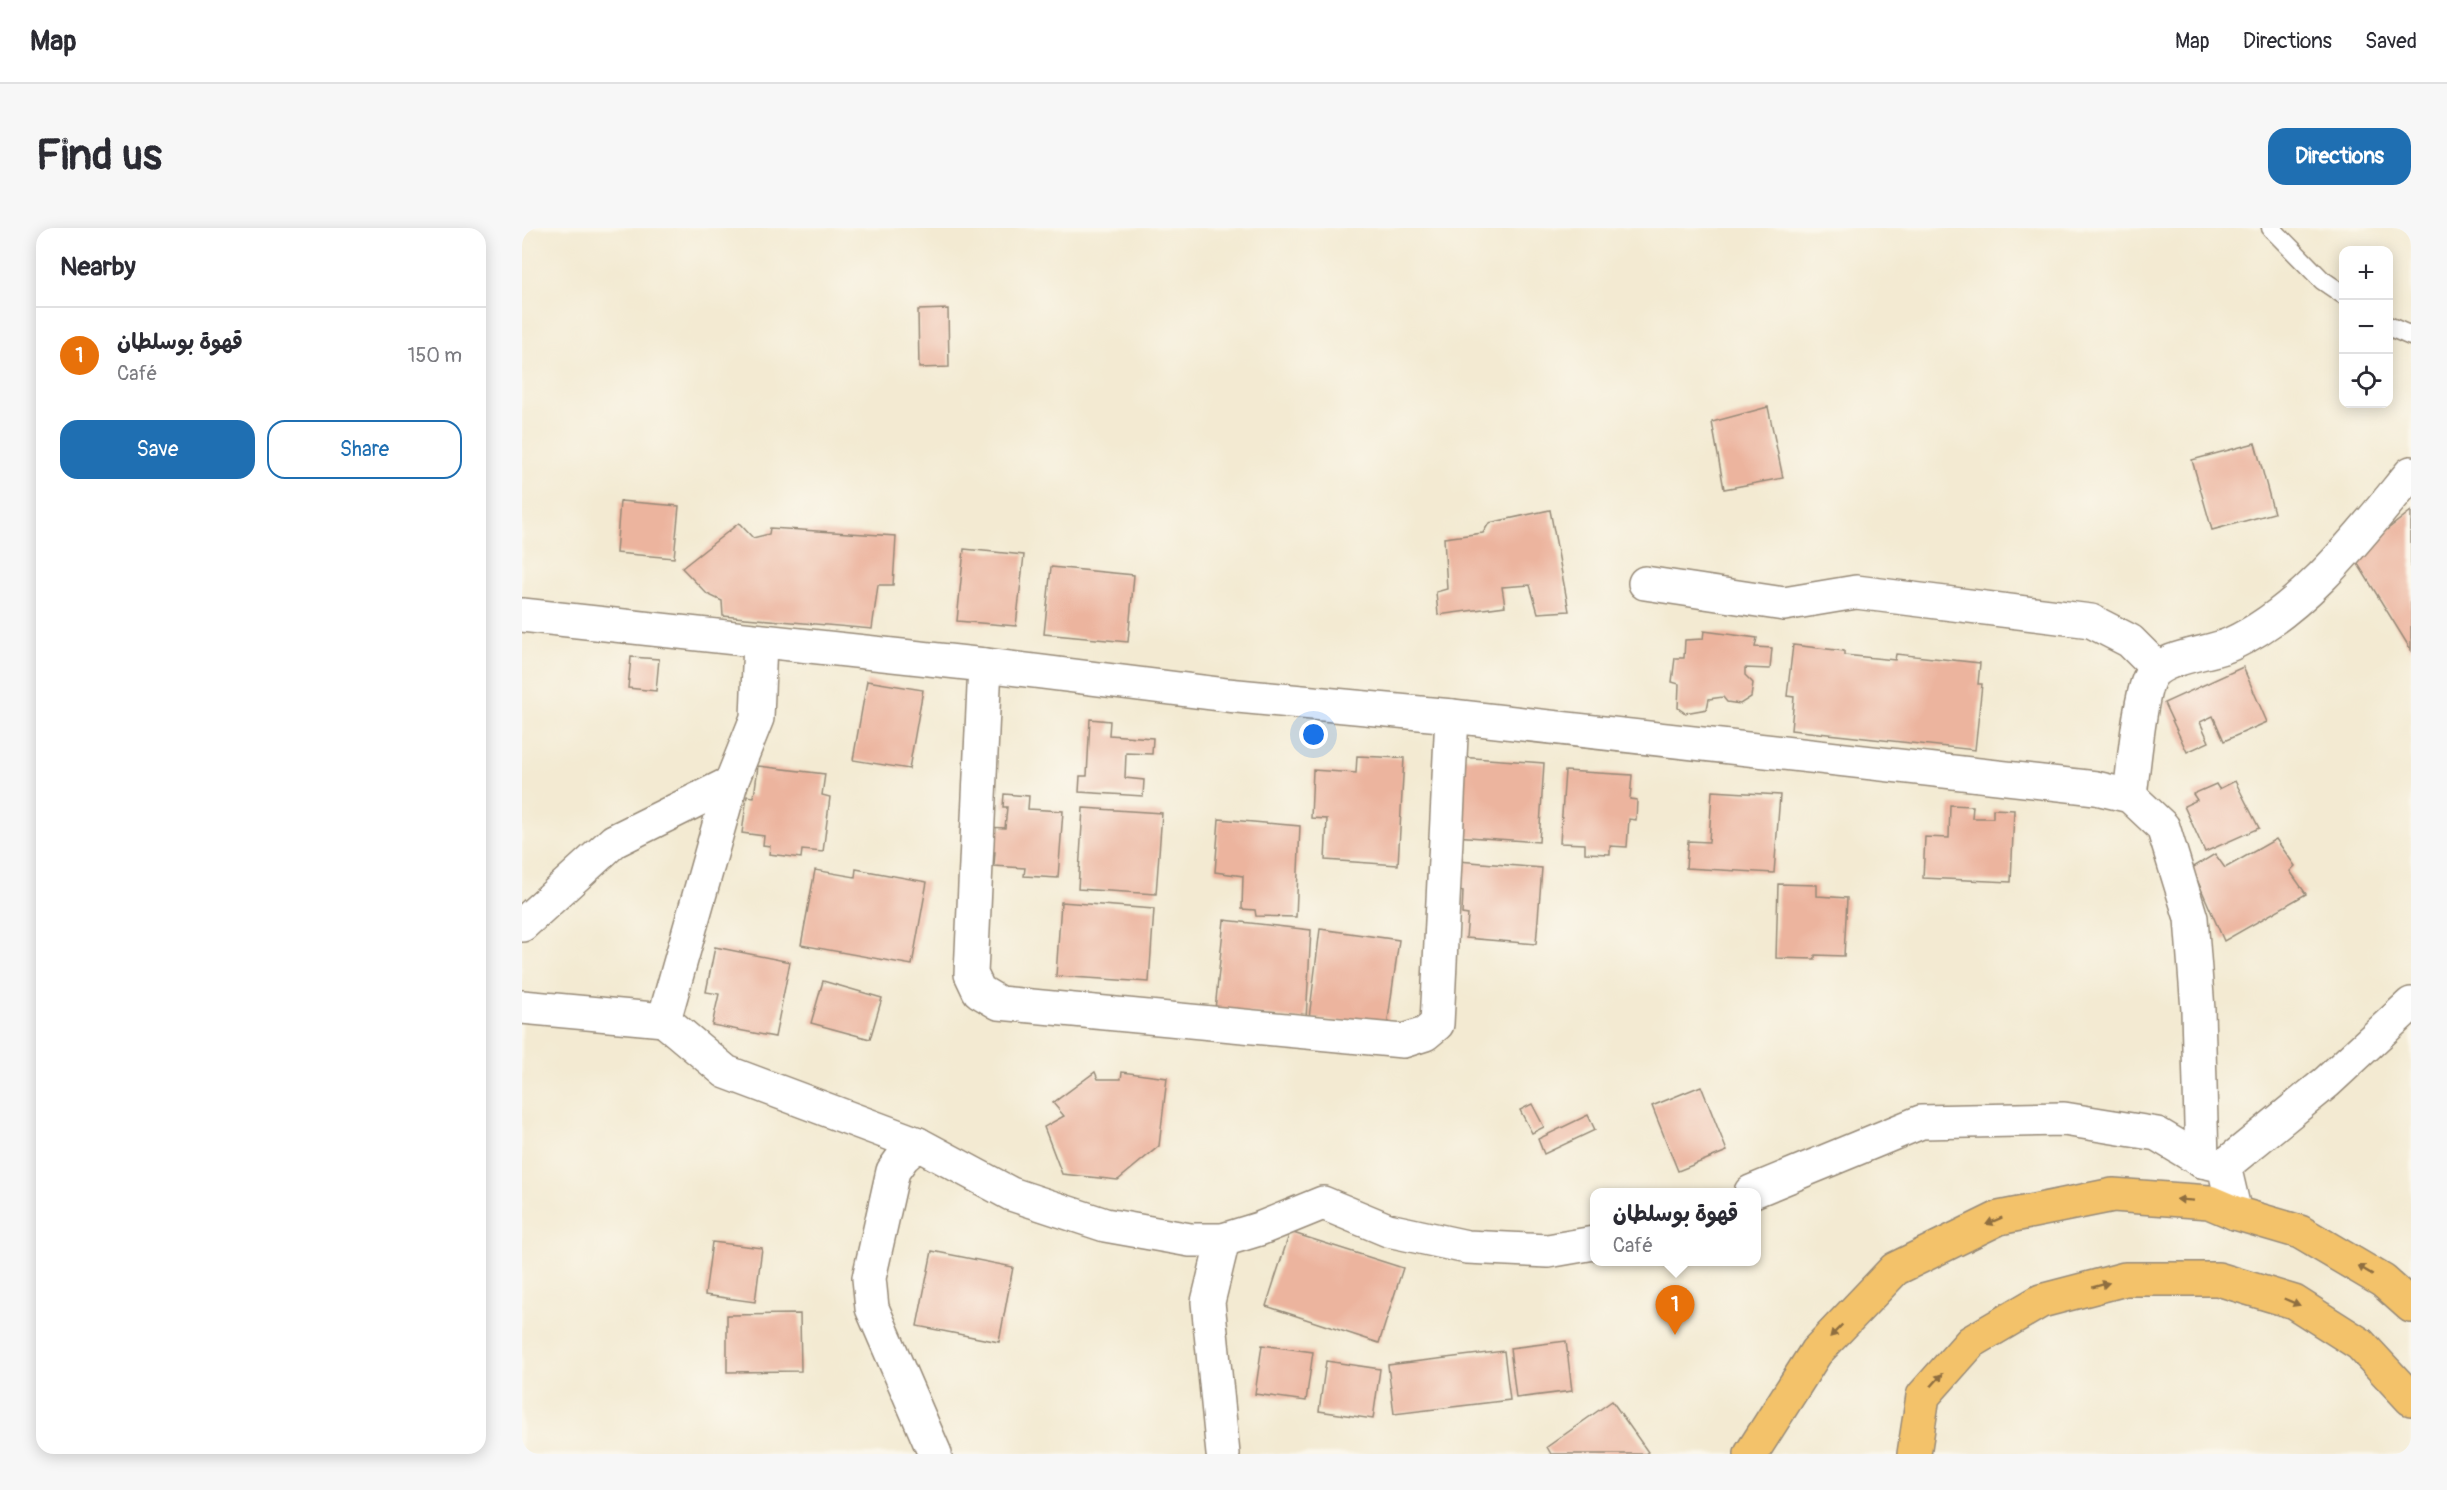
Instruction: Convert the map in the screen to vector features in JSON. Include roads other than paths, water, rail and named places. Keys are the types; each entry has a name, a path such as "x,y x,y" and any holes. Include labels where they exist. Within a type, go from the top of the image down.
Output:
{"highway":[{"path":"1751,1454 1816,1352 1895,1269 1999,1218 2113,1195 2209,1202 2235,1213 2300,1232 2383,1281 2411,1306"},
{"path":"1914,1454 1923,1396 1971,1342 2042,1301 2126,1279 2218,1279 2294,1302 2360,1344 2411,1399"}],"street":[{"path":"2130,796 2147,684 2157,668 2230,644 2278,616 2348,550 2411,473"},
{"path":"1645,583 1784,604 1856,592 2091,621 2130,641 2157,668"},
{"path":"522,615 985,665 1227,695 1452,716 2096,788 2130,796 2163,827 2191,918 2213,1164 2235,1213"},
{"path":"664,1020 731,783 757,718 760,641"},
{"path":"985,665 971,974 979,991 999,1003 1403,1041 1425,1034 1437,1024 1452,716"},
{"path":"522,926 615,841 731,783"},
{"path":"2213,1164 2327,1082 2411,1004"},
{"path":"522,1007 664,1020 726,1072 918,1144 1011,1194 1105,1225 1190,1240 1223,1240 1259,1229 1323,1203 1388,1230 1467,1247 1548,1251 1590,1244"},
{"path":"1761,1188 1921,1122 2064,1119 2157,1134 2213,1164"},
{"path":"918,1144 903,1157 893,1171 869,1278 872,1308 935,1454"},
{"path":"1223,1240 1208,1302 1224,1454"}],"lane":[{"path":"2271,228 2322,280 2339,292"},
{"path":"2393,328 2411,336"}],"place":[{"name":"قهوة بوسلطان","path":"1675,1335"}]}
